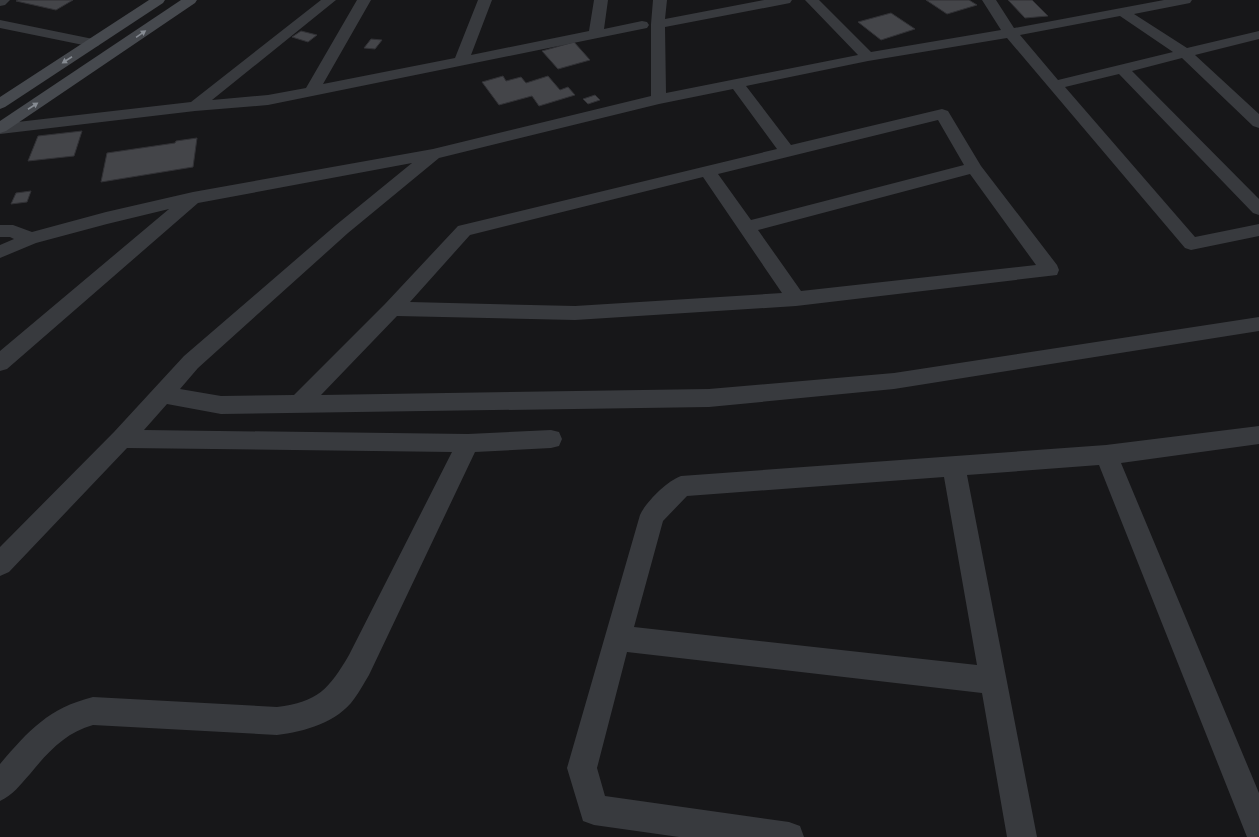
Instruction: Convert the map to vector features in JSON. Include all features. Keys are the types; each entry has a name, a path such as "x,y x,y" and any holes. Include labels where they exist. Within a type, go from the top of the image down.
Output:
{"street":[{"path":"0,104 158,0"},
{"path":"0,128 190,0"},
{"path":"195,106 329,0"},
{"path":"312,91 364,0"},
{"path":"462,61 485,0"},
{"path":"596,34 601,0"},
{"path":"659,99 658,24 660,0"},
{"path":"658,24 786,0"},
{"path":"812,0 868,57"},
{"path":"989,0 1010,33 1191,244 1259,230"},
{"path":"0,252 30,239 193,198 433,154 659,99 868,57 1010,33 1102,10 1123,12 1185,0"},
{"path":"1123,12 1185,54 1259,123"},
{"path":"0,24 93,43"},
{"path":"0,128 195,106 268,100 642,25"},
{"path":"1056,85 1259,35"},
{"path":"1122,69 1259,210"},
{"path":"737,84 787,151"},
{"path":"299,404 392,309 464,230 942,114 974,168 1050,270 796,299 575,312 392,309"},
{"path":"0,564 122,439 191,362 342,229 433,154"},
{"path":"746,227 974,168"},
{"path":"707,170 796,299"},
{"path":"0,363 193,198"},
{"path":"0,231 13,232 30,239"},
{"path":"161,394 221,405 709,398 894,381 1259,324"},
{"path":"789,837 594,810 582,768 652,515 681,486 1106,455 1259,435"},
{"path":"122,439 468,443 551,438"},
{"path":"0,786 48,733 72,717 83,713 93,712 277,722 308,715 325,707 344,690 359,665 468,443"},
{"path":"1106,455 1259,830"},
{"path":"954,466 1022,837"},
{"path":"618,638 993,681"}],"building":[{"path":"73,0 56,10 16,1"},
{"path":"926,0 969,0 977,5 947,14"},
{"path":"1008,0 1032,0 1048,16 1025,18"},
{"path":"891,13 915,29 881,40 858,22"},
{"path":"301,31 317,35 308,42 292,37"},
{"path":"371,39 382,40 375,49 364,48"},
{"path":"574,42 590,60 558,69 542,51"},
{"path":"503,76 506,81 521,77 526,83 548,76 560,90 568,87 575,95 539,106 532,96 499,105 482,82"},
{"path":"595,95 600,100 588,104 583,99"},
{"path":"82,131 74,156 28,161 38,136"},
{"path":"197,138 193,167 101,182 107,153 175,143 176,141"},
{"path":"31,191 27,202 11,204 16,193"}]}
